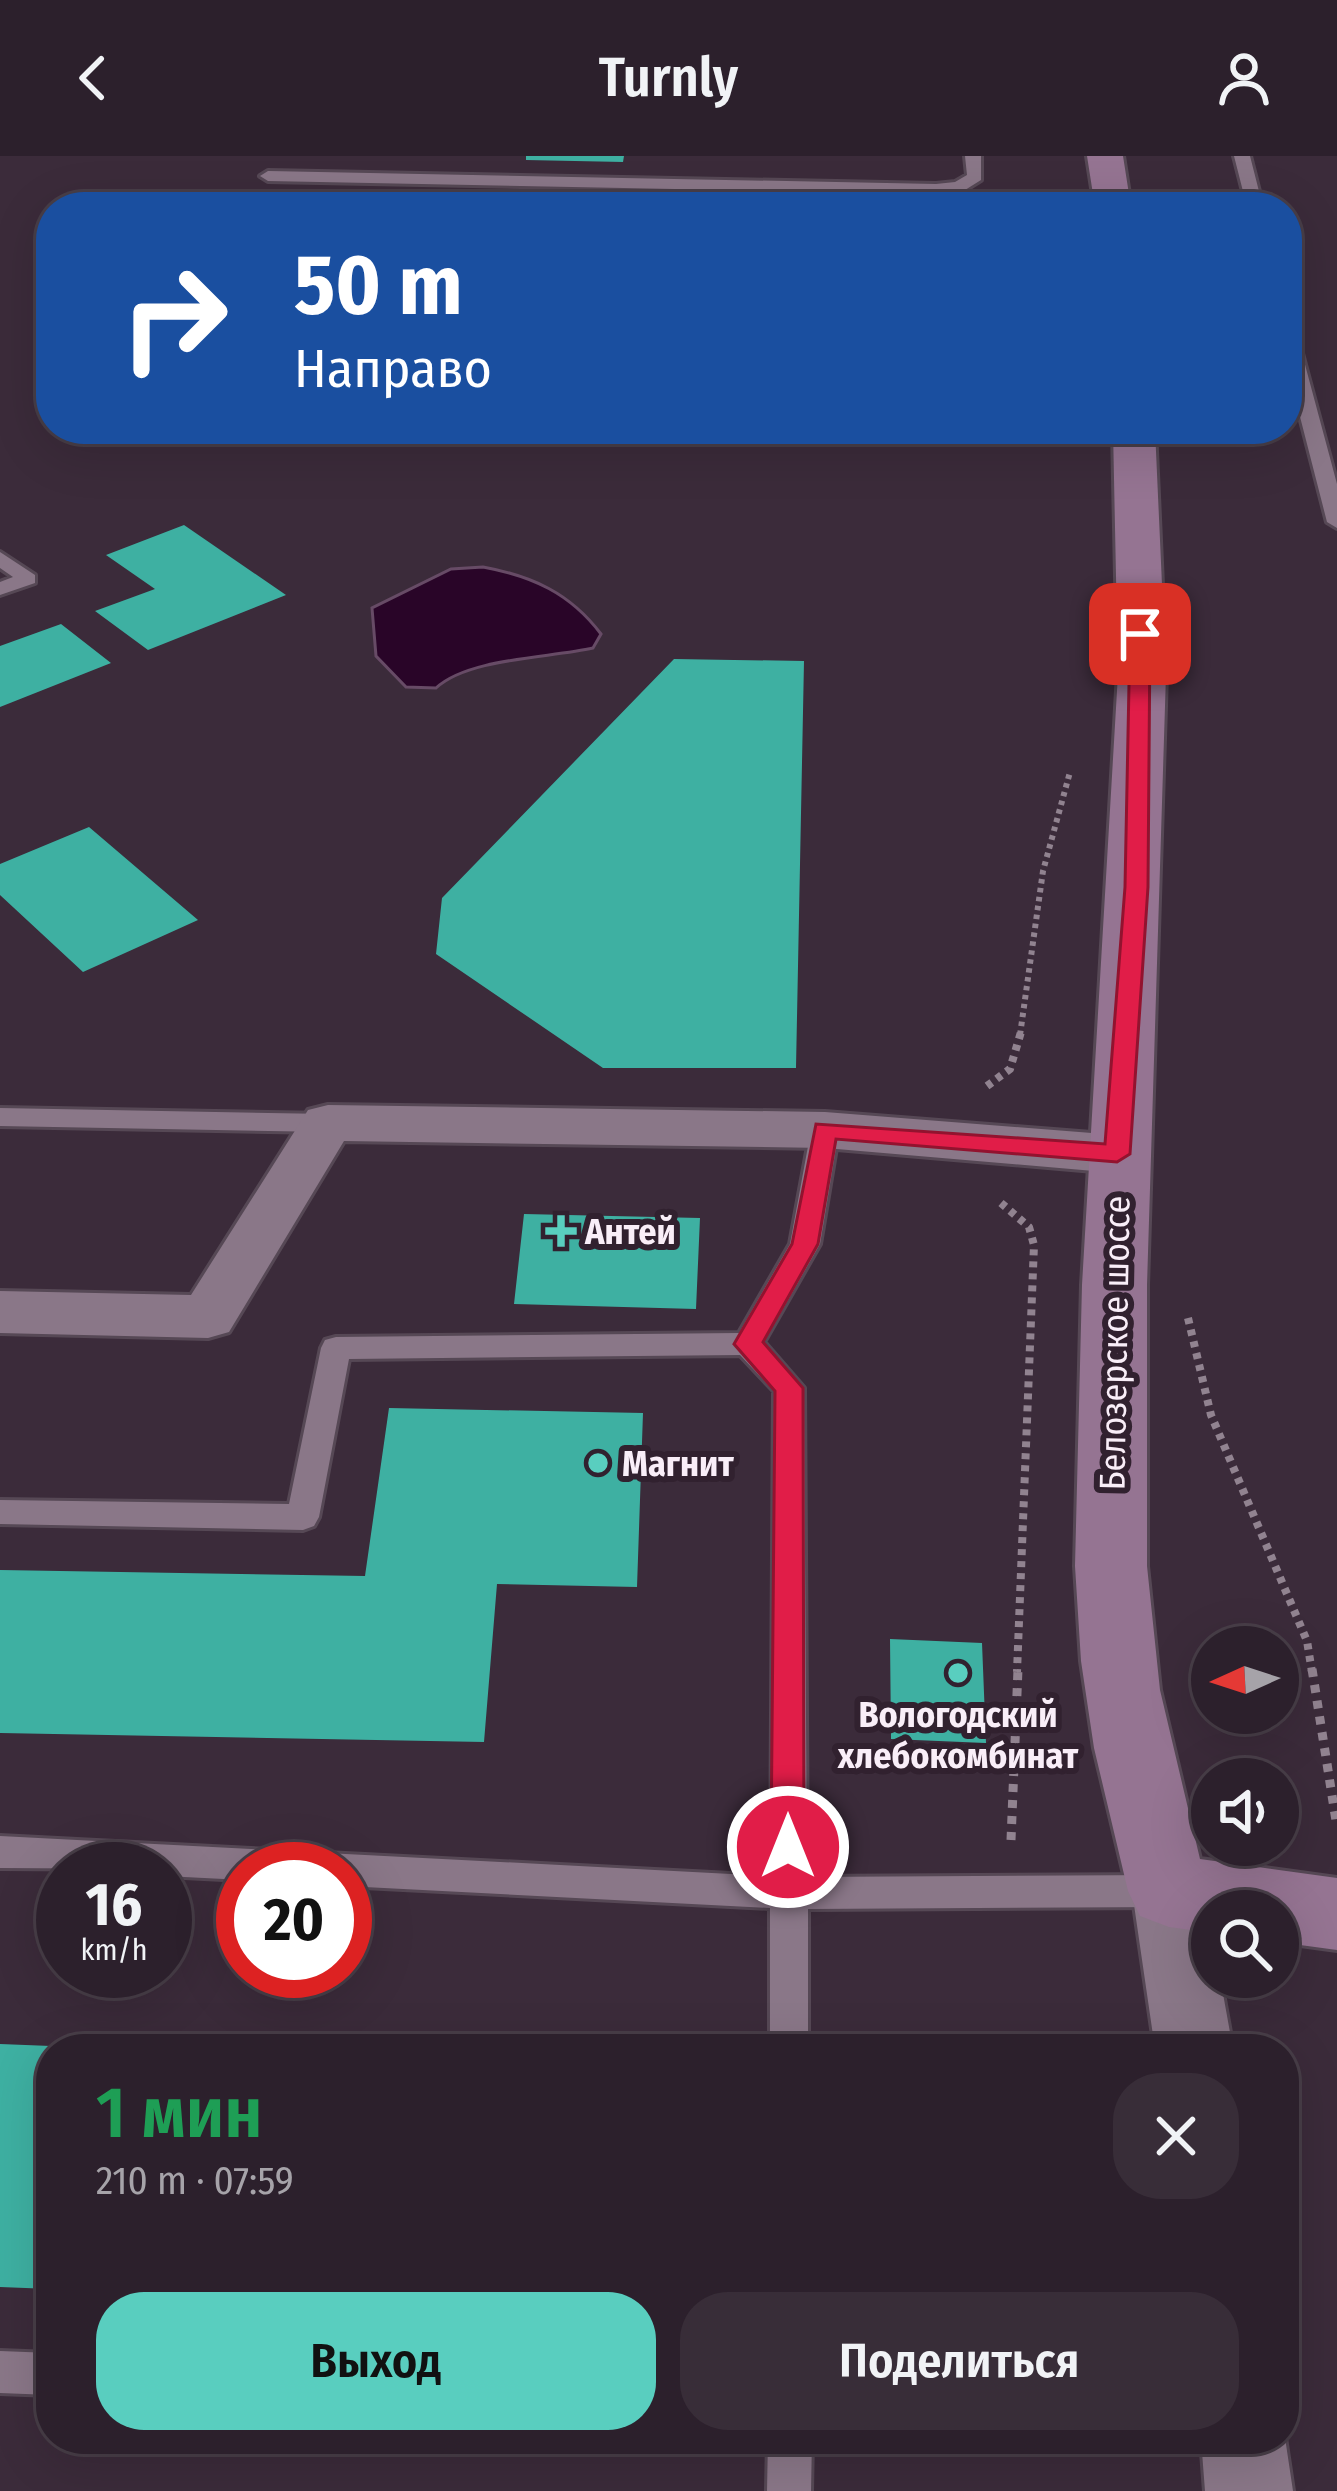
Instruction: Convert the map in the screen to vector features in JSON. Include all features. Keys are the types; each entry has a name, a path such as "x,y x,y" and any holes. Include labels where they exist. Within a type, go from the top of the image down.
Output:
{"main road":[{"path":"1106,156 1111,192"},
{"name":"Белозерское шоссе","path":"1134,444 1141,675 1137,864 1111,1299 1117,1658 1134,1767 1169,1891"},
{"path":"1169,1891 1337,1914"}],"street":[{"path":"0,1312 208,1317 328,1123 825,1130 1117,1154"},
{"path":"1169,1891 1192,2034"},
{"path":"1245,2454 1249,2491"}],"lane":[{"path":"321,177 329,156"},
{"path":"387,178 395,156"},
{"path":"268,176 936,189 959,187 975,177 973,156"},
{"path":"1242,156 1252,192"},
{"path":"1302,377 1327,454 1337,523"},
{"path":"0,558 28,578 0,589"},
{"path":"0,1117 328,1123"},
{"path":"748,1344 805,1244 825,1130"},
{"path":"0,1512 303,1517 337,1348 748,1344 789,1388 789,2034"},
{"path":"0,1852 216,1863"},
{"path":"372,1871 788,1893 1169,1891"},
{"path":"0,2372 36,2373"},
{"path":"788,2491 789,2454"}],"path":[{"path":"975,1094 1010,1069 1019,1046 1043,871 1073,762"},
{"path":"983,1196 1017,1213 1029,1227 1034,1245 1010,1889"},
{"path":"1185,1305 1211,1415 1307,1641 1337,1827"}],"shaded area":[{"path":"483,567 534,581 563,597 601,634 593,648 468,670 436,688 406,687 376,656 372,608 451,569"}],"building":[{"path":"526,156 624,156 623,162 526,160"},
{"path":"184,525 286,595 148,650 95,611 155,589 106,555"},
{"path":"61,624 111,663 0,707 0,646"},
{"path":"674,659 804,661 796,1068 603,1068 436,954 442,898"},
{"path":"89,827 198,920 83,972 0,895 0,864"},
{"path":"524,1214 700,1218 696,1309 514,1304"},
{"path":"389,1408 643,1413 637,1587 497,1584 484,1742 0,1733 0,1570 365,1576"},
{"path":"890,1639 982,1643 986,1743 891,1739"},
{"path":"0,2044 36,2045 36,2288 0,2287"}],"place":[{"name":"Антей","path":"561,1231"},
{"name":"Магнит","path":"598,1463"},
{"name":"Вологодский хлебокомбинат","path":"958,1673"}],"route":[{"path":"788,1847 789,1388 748,1344 805,1244 825,1130 1117,1154 1137,887 1140,634"}]}
